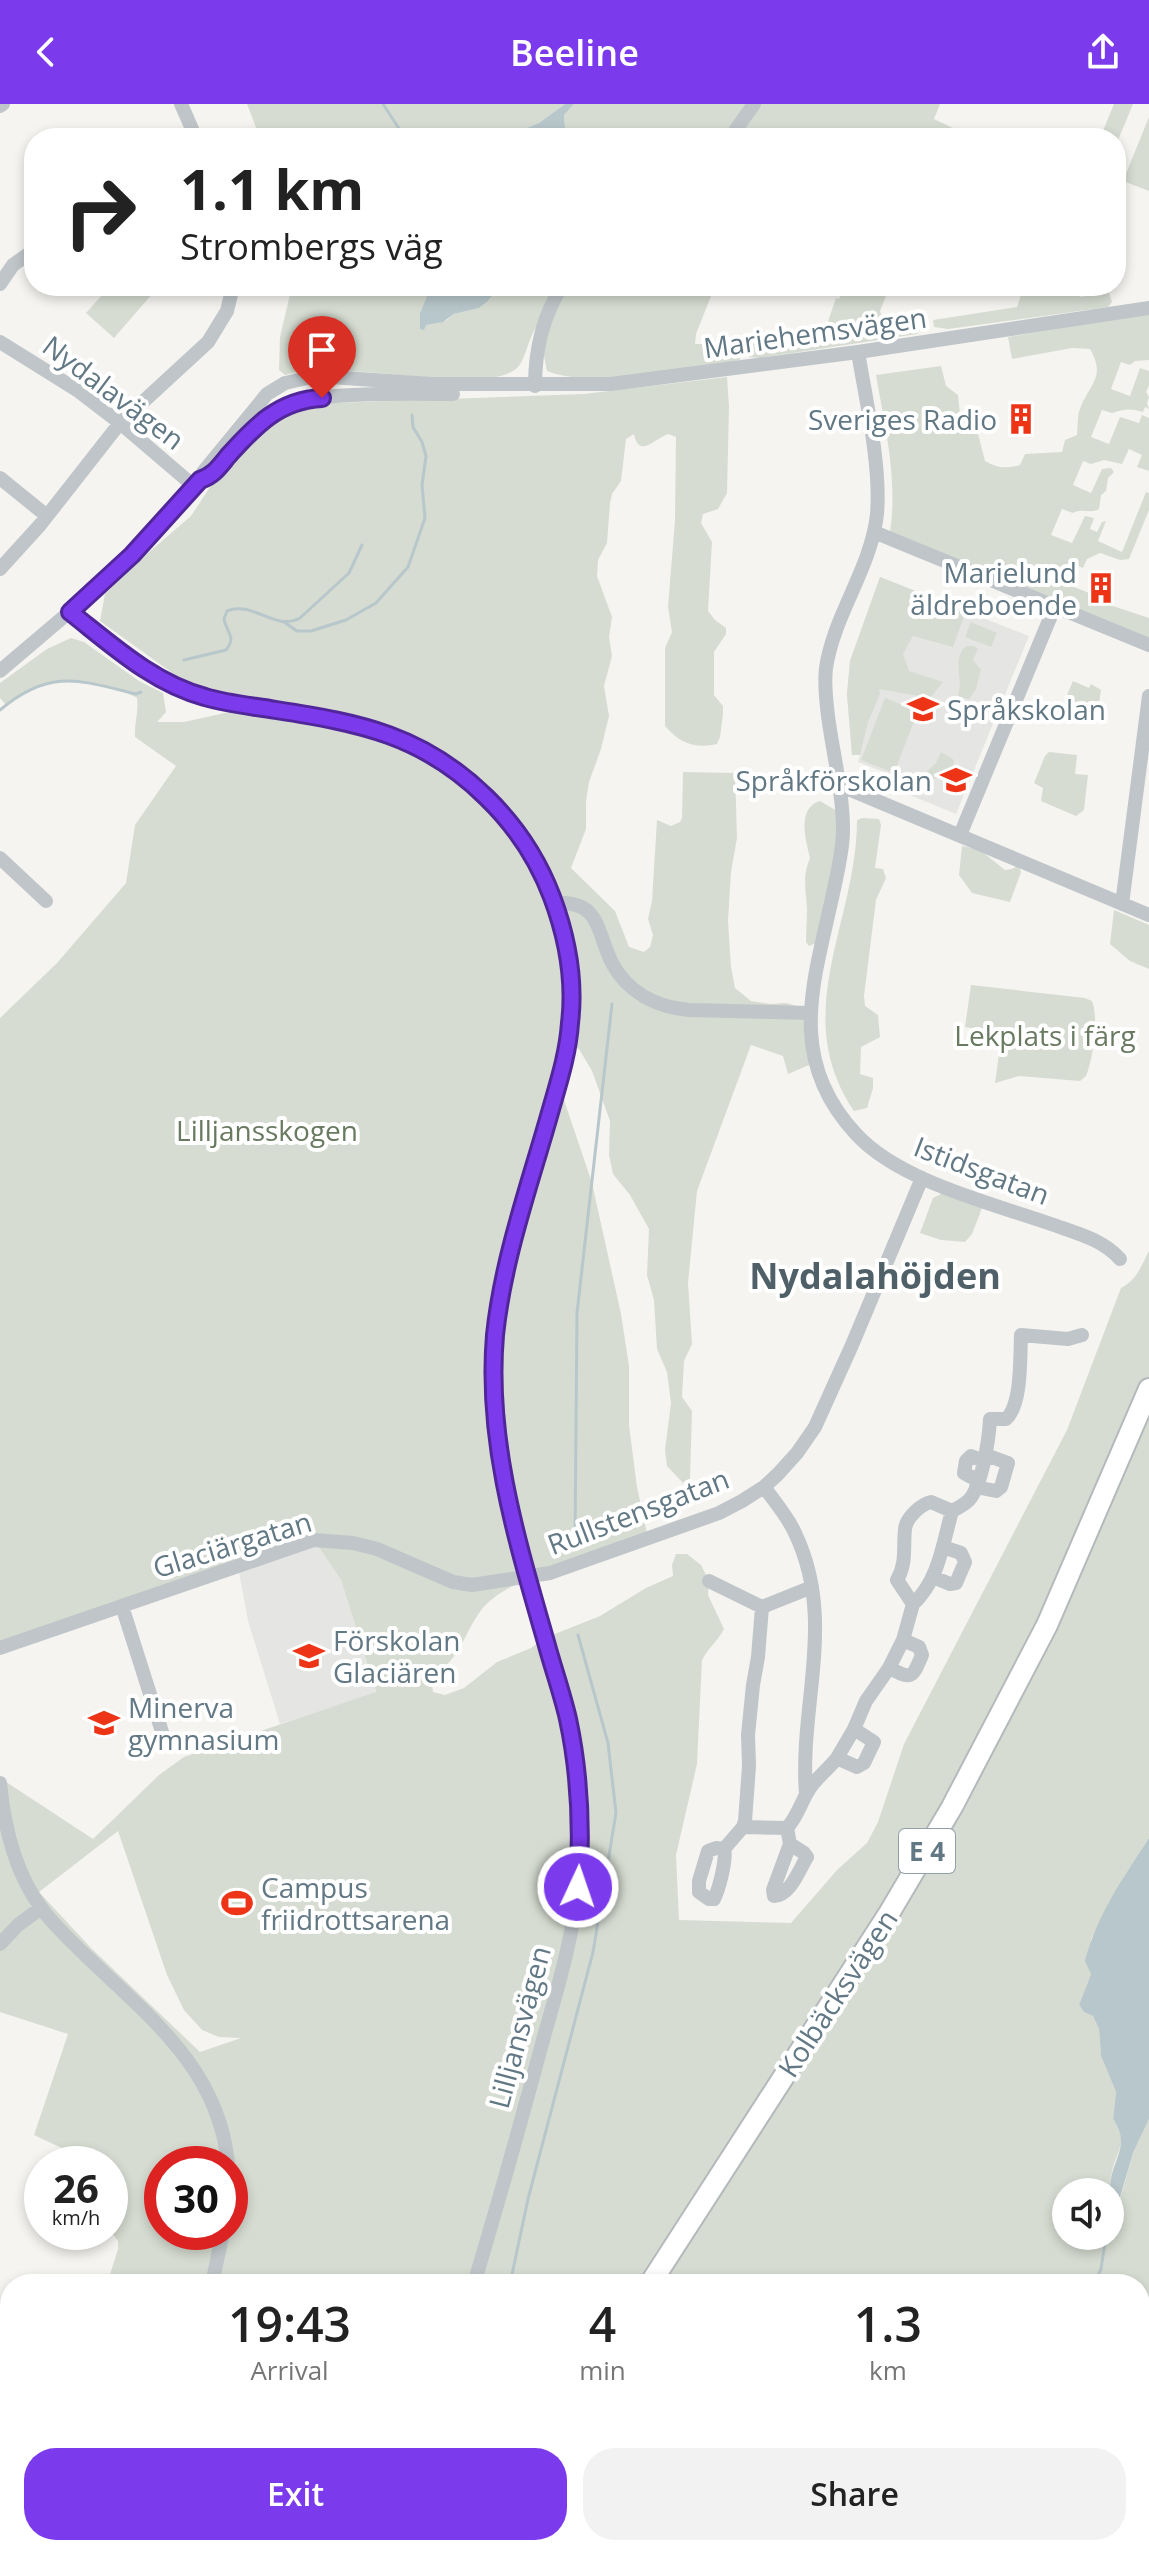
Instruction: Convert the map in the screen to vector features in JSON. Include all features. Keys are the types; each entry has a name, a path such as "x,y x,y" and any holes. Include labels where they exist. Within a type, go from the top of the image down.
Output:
{"highway":[{"name":"Kolbäcksvägen","path":"656,2274 888,1915 971,1773 1073,1570 1149,1389"},
{"name":"Kolbäcksvägen","path":"670,2274 897,1922 962,1813 1058,1629 1149,1419"}],"street":[{"path":"181,104 192,128"},
{"path":"737,128 754,104"},
{"path":"0,284 13,265 24,257"},
{"path":"0,569 47,516 120,423 208,342 227,311 231,296"},
{"path":"535,386 537,346 547,313 556,296"},
{"name":"Mariehemsvägen","path":"198,483 204,471 267,394 294,380 316,376 431,384 507,383 535,386 625,383 1149,308"},
{"name":"Nydalavägen","path":"0,342 77,390 198,483"},
{"name":"Istidsgatan","path":"858,352 877,481 874,532 835,634 825,670 829,723 839,785 842,845 812,987 811,1042 822,1084 854,1133 876,1153 922,1178 1095,1239 1120,1259"},
{"name":"Mariehemsvägen","path":"198,483 212,476 262,422 293,402 312,398 502,392 535,386"},
{"path":"0,478 47,516"},
{"path":"0,671 132,555 198,483"},
{"path":"874,532 1149,645"},
{"path":"960,835 1055,606"},
{"name":"Lilljansvägen","path":"70,612 131,660 174,686 207,698 366,726 423,750 470,782 498,809 534,860 554,903 568,958 570,1026 563,1068 503,1281 494,1361 500,1462 574,1752 580,1830 578,1887 566,1957 477,2274"},
{"path":"1122,904 1149,696"},
{"path":"839,785 1149,915"},
{"path":"0,858 46,901"},
{"path":"554,903 573,902 593,916 613,964 637,992 654,1002 689,1010 810,1013"},
{"name":"Rullstensgatan","path":"528,1578 719,1513 764,1487 789,1463 815,1427 922,1178"},
{"path":"790,1844 787,1828 799,1812 806,1794 837,1758 866,1701 889,1668 903,1640 913,1604 933,1577 952,1511 968,1501 977,1484 985,1458 990,1419 1009,1417 1015,1406 1021,1335 1068,1339 1082,1335"},
{"path":"977,1484 996,1491 1001,1487 1008,1463 985,1458"},
{"name":"Rullstensgatan","path":"764,1487 795,1531 817,1614 804,1769 806,1794"},
{"path":"913,1604 897,1580 904,1563 905,1526 928,1502 941,1504 952,1511"},
{"name":"Glaciärgatan","path":"0,1648 314,1540 333,1540 377,1549 453,1582 472,1585 528,1578"},
{"path":"933,1577 950,1584 956,1583 965,1562 961,1553 943,1547"},
{"path":"709,1581 762,1607 812,1587"},
{"path":"122,1606 163,1735"},
{"path":"724,1849 743,1827 749,1766 748,1735 762,1607"},
{"path":"889,1668 907,1677 914,1673 922,1652 919,1647 903,1640"},
{"path":"837,1758 857,1767 864,1763 874,1742 854,1729"},
{"path":"0,1783 14,1853 41,1908 168,2035 192,2064 216,2110 225,2146"},
{"path":"743,1827 787,1828"},
{"path":"0,1944 18,1925 41,1908"},
{"path":"214,2274 219,2250"}],"shaded area":[{"path":"565,104 574,104 564,115 565,128 526,128 539,123"},
{"path":"427,296 492,296 479,308 426,325 424,330 420,329 420,313"},
{"name":"Språkskolan","path":"880,577 1029,636 956,814 890,787 894,776 858,762 860,755 852,755 847,694 850,661"},
{"path":"314,1540 341,1580 376,1693 280,1724 248,1621 238,1567"},
{"path":"1149,1838 1149,2119 1133,2153 1124,2184 1124,2178 1111,2178 1121,2145 1113,2119 1116,2092 1101,2056 1099,2029 1093,2016 1084,2012 1079,2005 1091,1974 1085,1961 1090,1945 1130,1867"}],"green space":[{"path":"247,104 565,104 539,123 526,128 256,128"},
{"path":"574,104 940,104 934,119 953,128 565,128 564,115"},
{"path":"1114,104 1133,104 1123,128 1104,128"},
{"path":"1149,117 1149,191 1126,182 1126,174"},
{"path":"101,296 150,296 114,338 86,313"},
{"path":"290,296 427,296 420,313 425,325 479,308 492,296 711,296 695,344 702,344 704,351 739,353 740,360 642,376 567,376 547,371 544,356 546,314 533,332 520,365 500,376 444,378 338,370 285,375 279,370 280,337"},
{"path":"840,296 886,296 880,311 882,317 887,317 889,323 917,319 921,328 917,334 760,358 749,357 743,349 741,340 746,339 749,344 824,333 836,298"},
{"path":"1021,296 1110,296 1112,302 1108,307 948,329 934,327 933,320 1017,307"},
{"path":"1149,313 1149,360 1135,361 1130,365 1121,362 1111,389 1130,396 1140,368 1149,371 1146,392 1149,409 1145,407 1143,412 1128,410 1112,413 1102,410 1091,437 1109,444 1120,417 1139,423 1142,415 1149,418 1149,471 1137,467 1142,455 1129,449 1122,464 1104,460 1091,464 1083,461 1073,485 1091,493 1102,469 1111,468 1114,472 1101,495 1099,509 1073,513 1062,509 1051,535 1072,543 1085,516 1094,518 1090,529 1097,532 1102,522 1106,521 1098,541 1122,552 1146,492 1149,493 1149,510 1129,559 1120,560 1100,553 1087,559 1083,568 1073,564 1069,576 1065,575 1062,582 1103,602 1149,618 1149,638 890,532 891,473 876,375 941,366 946,386 958,395 960,414 974,418 985,461 998,466 1016,466 1020,465 1025,454 1062,452 1065,440 1077,435 1079,412 1094,381 1097,367 1090,349 1072,348 1012,359 1008,337"},
{"name":"Lilljansskogen","path":"727,377 727,493 718,509 703,514 701,523 712,542 708,611 726,628 726,634 714,652 714,695 723,706 720,737 717,744 702,746 676,737 665,726 665,648 672,632 668,607 675,520 676,437 668,434 643,446 636,441 634,434 626,439 621,481 610,503 607,543 598,560 597,576 612,617 609,637 612,656 604,686 609,716 589,782 586,829 571,868 615,911 629,947 644,952 650,947 653,935 648,919 657,820 671,826 680,822 683,772 735,773 737,838 728,921 735,988 751,1001 786,1003 810,1010 816,1062 788,1074 783,1056 751,1045 697,1191 688,1283 692,1344 684,1361 682,1397 692,1411 690,1479 683,1483 667,1466 665,1450 671,1403 667,1372 657,1349 654,1300 647,1275 649,1229 630,1195 613,1174 609,1155 610,1121 592,1071 579,1049 568,1044 558,1082 592,1183 621,1314 629,1366 629,1425 648,1538 535,1576 495,1597 482,1609 449,1662 431,1678 433,1692 445,1695 464,1688 497,1662 600,1616 646,1588 673,1576 672,1565 676,1554 687,1554 701,1565 709,1581 708,1595 724,1629 702,1660 697,1764 676,1855 679,1920 791,1923 838,1869 867,1843 878,1822 904,1744 1067,1430 1121,1288 1135,1277 1149,1251 1149,1838 1126,1873 1091,1939 1091,1974 1079,2005 1084,2012 1093,2016 1099,2029 1101,2056 1116,2092 1113,2119 1120,2131 1121,2142 1111,2178 1052,2178 1052,2250 1124,2250 1124,2185 1133,2153 1149,2119 1149,2274 110,2274 118,2250 128,2250 128,2146 57,2146 34,2135 68,2034 0,2012 0,1778 93,1839 159,1775 184,1757 376,1692 341,1580 314,1540 0,1648 0,1018 57,963 126,883 135,825 176,766 135,737 137,698 130,694 91,683 65,681 43,685 6,705 0,698 0,683 47,649 71,638 84,642 139,681 163,693 166,712 157,722 184,722 252,707 207,698 100,621 105,594 191,516 214,481 279,416 306,404 584,394","holes":["118,1831 167,1975 184,2010 202,2030 219,2037 241,2038 200,2052 91,1948 39,1892"]},
{"path":"880,577 966,611 953,647 913,636 903,654 909,671 943,682 930,698 879,689 860,755 852,755 847,694 850,661"},
{"path":"971,622 997,633 991,647 965,637"},
{"path":"966,646 978,649 973,660 981,670 976,689 969,699 958,695 958,663"},
{"path":"1073,681 1089,688 1091,684 1101,690 1097,717 1060,711"},
{"path":"885,698 918,711 894,773 861,760"},
{"path":"941,752 954,760 953,768 921,786 915,784 913,776 923,775 936,763"},
{"path":"1049,752 1077,755 1075,774 1088,775 1084,810 1076,816 1041,801 1043,788 1034,783"},
{"path":"820,801 842,814 823,940 809,946 806,942 805,884 810,858 804,826 808,810"},
{"path":"879,819 881,825 875,868 883,869 886,878 876,900 864,996 865,1006 878,1015 880,1037 861,1047 860,1074 873,1078 873,1088 867,1108 854,1111 835,1075 827,1039 826,1003 854,858 857,820"},
{"path":"962,846 980,850 1005,870 1019,865 1021,872 1010,902 972,893 959,875"},
{"path":"1114,910 1149,925 1149,969 1130,961 1110,944"},
{"name":"Lekplats i färg","path":"971,985 1092,1001 1094,1038 1086,1076 1080,1081 1019,1076 995,1083 1002,1033 965,1027"},
{"path":"943,1193 982,1208 972,1234 965,1242 941,1240 920,1233 933,1198"}],"waterway":[{"path":"383,104 399,128"},
{"path":"284,622 297,631 311,631 346,620 376,603 408,567 425,518 422,485 426,456 413,427 412,415"},
{"path":"184,660 226,650 231,642 224,619 227,611 246,609 282,621 300,618 349,573 362,545"},
{"path":"0,710 34,688 65,681 136,694 141,692"},
{"path":"575,1540 577,1313 612,1004"},
{"path":"512,2274 528,2199 593,1952 616,1813 608,1743 578,1635"},
{"path":"1099,2274 1104,2250"}],"place":[{"name":"Sveriges Radio","path":"1021,419"},
{"name":"Marielund äldreboende","path":"1101,588"},
{"name":"Språkskolan","path":"923,709"},
{"name":"Språkförskolan","path":"956,780"},
{"name":"Förskolan Glaciären","path":"309,1656"},
{"name":"Minerva gymnasium","path":"104,1723"},
{"name":"Campus friidrottsarena","path":"237,1903"}],"district":[{"name":"Nydalahöjden","path":"875,1275"}],"route":[{"path":"322,398 284,405 262,422 212,476 200,480 132,555 70,612 131,660 174,686 207,698 366,726 423,750 470,782 498,809 527,848 548,888 559,916 568,958 570,1026 563,1068 503,1281 495,1335 494,1388 504,1487 568,1719 574,1752 580,1830 578,1887"}]}
